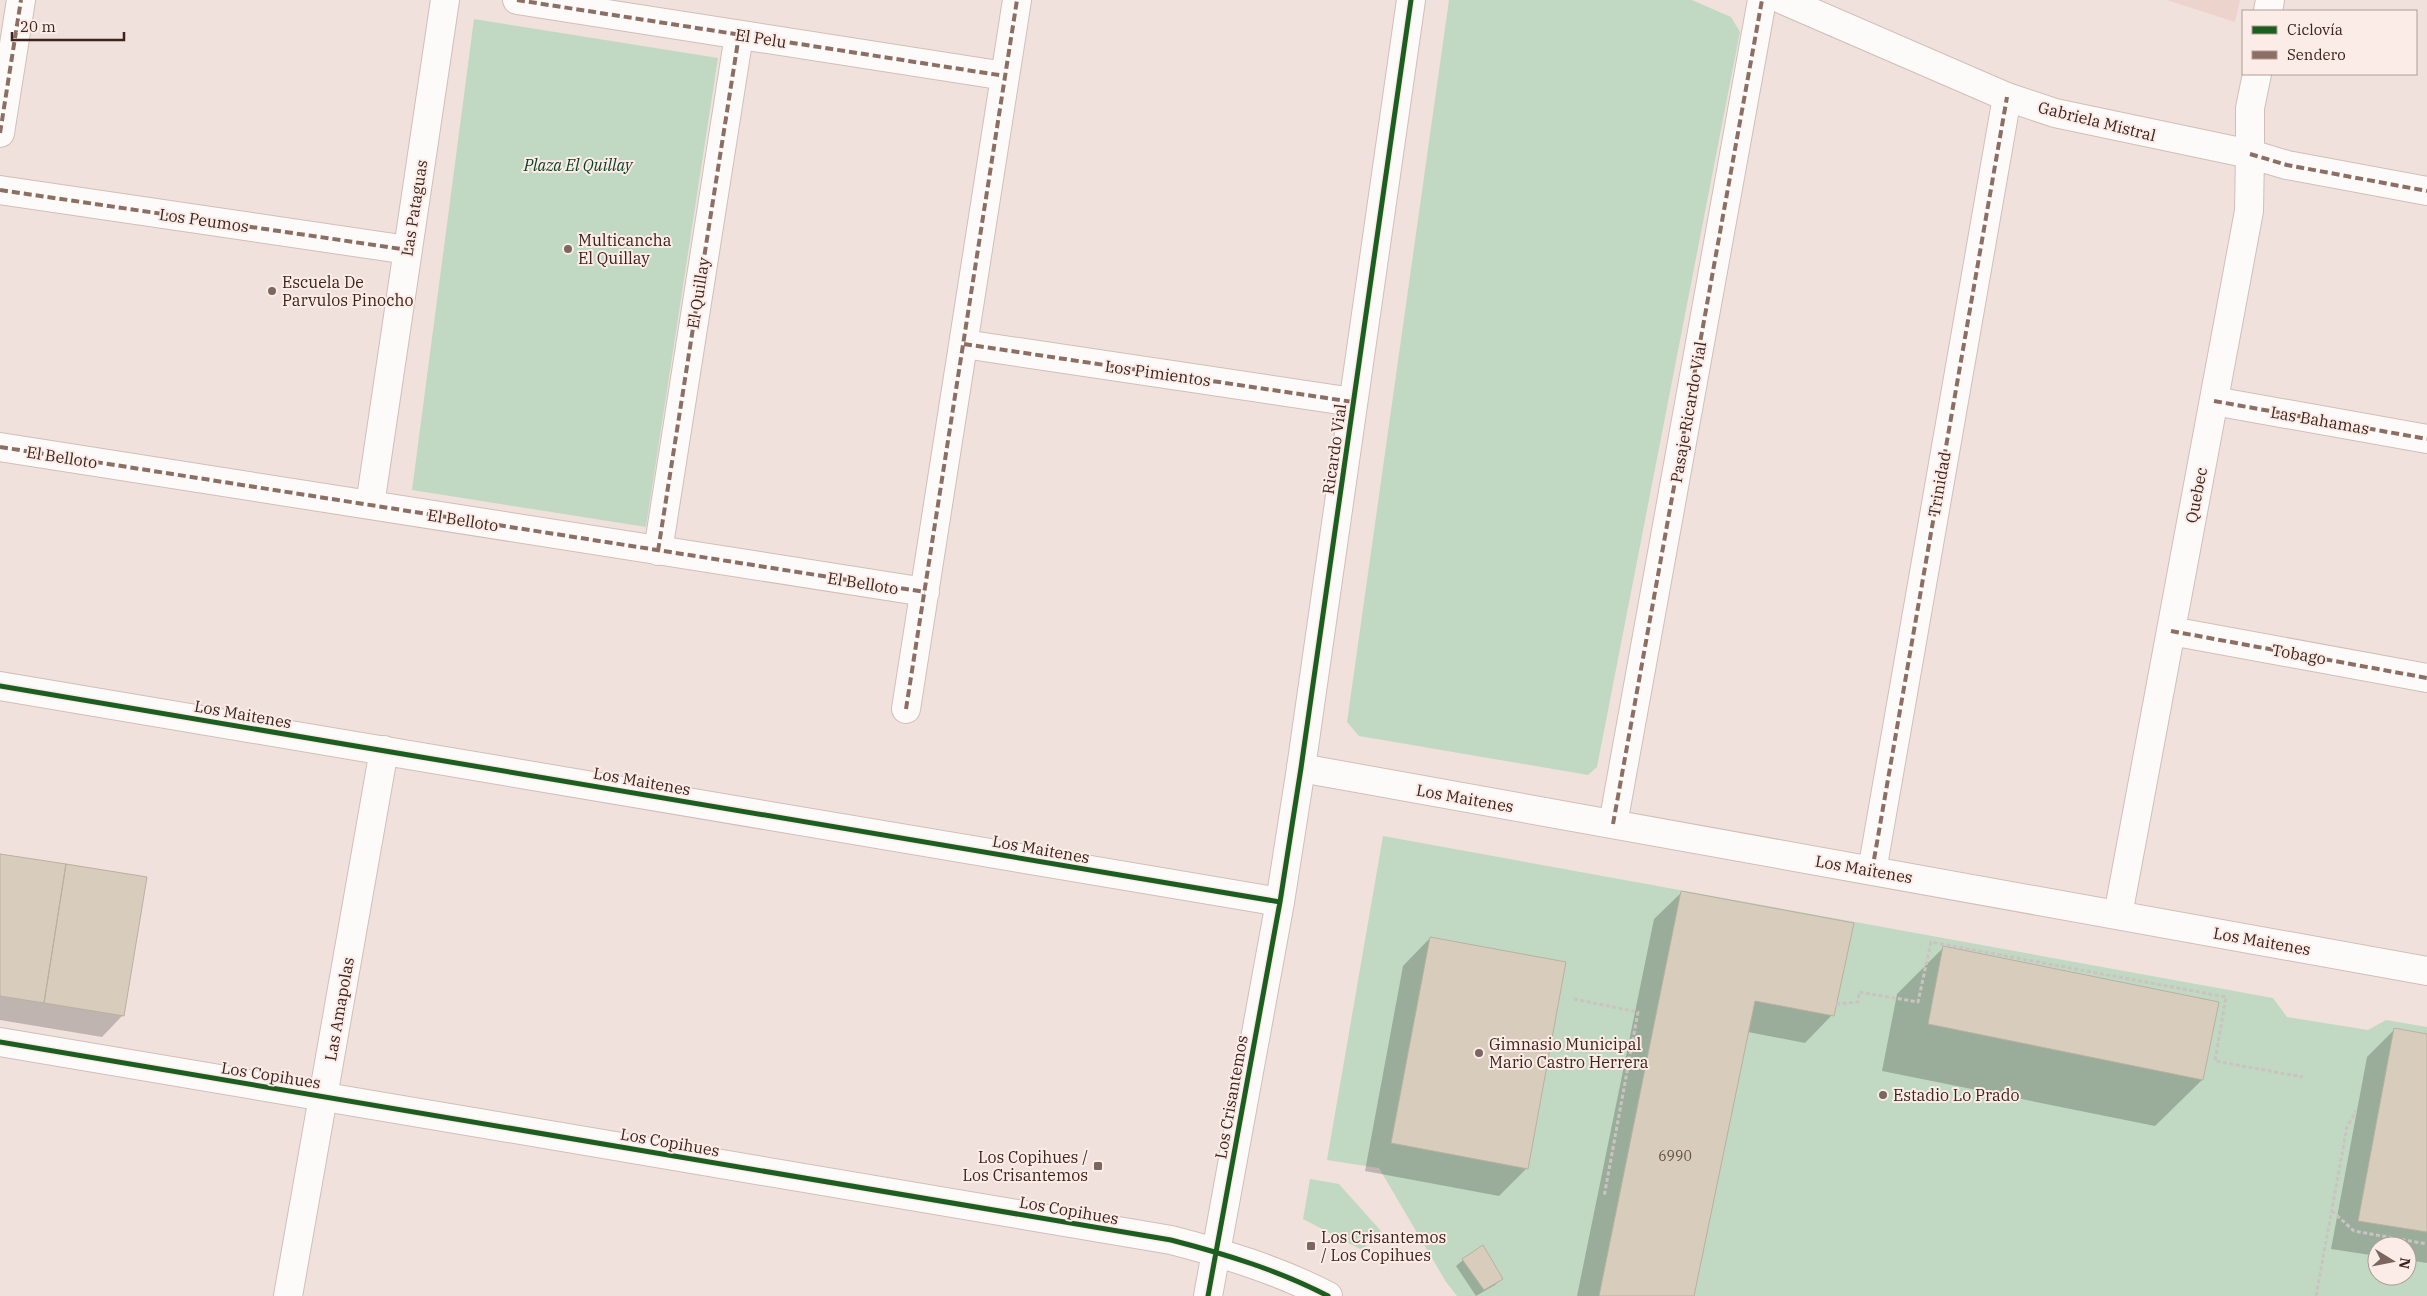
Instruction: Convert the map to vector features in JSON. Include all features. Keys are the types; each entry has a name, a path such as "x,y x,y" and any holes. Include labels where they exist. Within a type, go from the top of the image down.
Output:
{"street":[{"path":"0,133 21,0"},
{"name":"Las Pataguas","path":"370,505 445,0"},
{"name":"El Pelu","path":"517,0 1005,76"},
{"path":"906,709 1017,0"},
{"name":"Ricardo Vial","path":"1280,902 1301,768 1411,0"},
{"name":"Pasaje Ricardo Vial","path":"1613,824 1762,0"},
{"name":"Gabriela Mistral","path":"1783,0 2006,96 2055,112 2112,126 2250,154 2287,164 2427,191"},
{"name":"El Quillay","path":"658,551 739,35"},
{"name":"Quebec","path":"2118,915 2249,211 2251,192 2250,108 2257,75"},
{"name":"Trinidad","path":"1872,871 2006,96"},
{"name":"Los Peumos","path":"0,190 408,250"},
{"name":"Los Pimientos","path":"964,344 1353,402"},
{"name":"Las Bahamas","path":"2214,401 2427,440"},
{"name":"El Belloto","path":"0,447 925,592"},
{"name":"Tobago","path":"2171,631 2427,678"},
{"name":"Los Maitenes","path":"0,686 1280,902"},
{"name":"Las Amapolas","path":"288,1296 384,750"},
{"name":"Los Maitenes","path":"1301,768 2427,971"},
{"name":"Los Crisantemos","path":"1208,1296 1280,902"},
{"name":"Los Copihues","path":"0,1042 1161,1238 1216,1251 1264,1268 1328,1296"}],"path":[{"path":"1836,1004 1858,1002 1859,992 1918,1002 1931,942 2226,997 2215,1060 2303,1077"},
{"path":"1574,999 1638,1012 1604,1197"},
{"path":"2316,1296 2347,1127 2356,1111"},
{"path":"2332,1211 2354,1231 2427,1244"}],"shaded area":[{"path":"2167,0 2240,0 2235,22"}],"green space":[{"path":"1449,0 1692,0 1731,17 1740,32 1597,767 1588,775 1359,736 1347,722"},
{"name":"Plaza El Quillay","path":"474,19 718,58 646,527 412,490"},
{"name":"Estadio Lo Prado","path":"1383,836 2273,998 2287,1017 2368,1030 2386,1020 2427,1027 2427,1296 1457,1296 1446,1282 1379,1168 1327,1160"},
{"path":"1310,1179 1339,1184 1381,1231 1362,1250 1303,1219"}],"building":[{"path":"0,854 66,864 44,1003 0,996"},
{"path":"66,864 147,877 124,1016 44,1003"},
{"path":"1681,891 1854,923 1834,1016 1755,1001 1694,1296 1599,1296"},
{"name":"Gimnasio Municipal Mario Castro Herrera","path":"1430,937 1566,962 1528,1169 1391,1143"},
{"path":"1943,946 2219,1002 2203,1080 1928,1024"},
{"path":"2394,1028 2427,1034 2427,1232 2358,1221"},
{"path":"1483,1245 1503,1279 1484,1290 1462,1259"}],"marked path":[{"path":"0,133 21,0"},
{"path":"517,0 1005,76"},
{"path":"906,709 1017,0"},
{"path":"1613,824 1762,0"},
{"path":"658,551 739,35"},
{"path":"1872,871 2007,97"},
{"path":"2250,154 2287,165 2427,191"},
{"path":"0,190 408,250"},
{"path":"964,344 1353,402"},
{"path":"2214,401 2427,439"},
{"path":"0,447 925,592"},
{"path":"2171,631 2427,678"}],"cycle path":[{"path":"1208,1296 1280,902 1301,768 1411,0"},
{"path":"0,686 1280,902"},
{"path":"0,1042 1171,1240 1251,1264 1290,1278 1328,1296"}],"place":[{"name":"Multicancha El Quillay","path":"568,249"},
{"name":"Escuela De Parvulos Pinocho","path":"272,291"},
{"name":"Gimnasio Municipal Mario Castro Herrera","path":"1479,1053"},
{"name":"Estadio Lo Prado","path":"1883,1095"},
{"name":"Los Copihues / Los Crisantemos","path":"1098,1166"},
{"name":"Los Crisantemos / Los Copihues","path":"1311,1246"}]}
